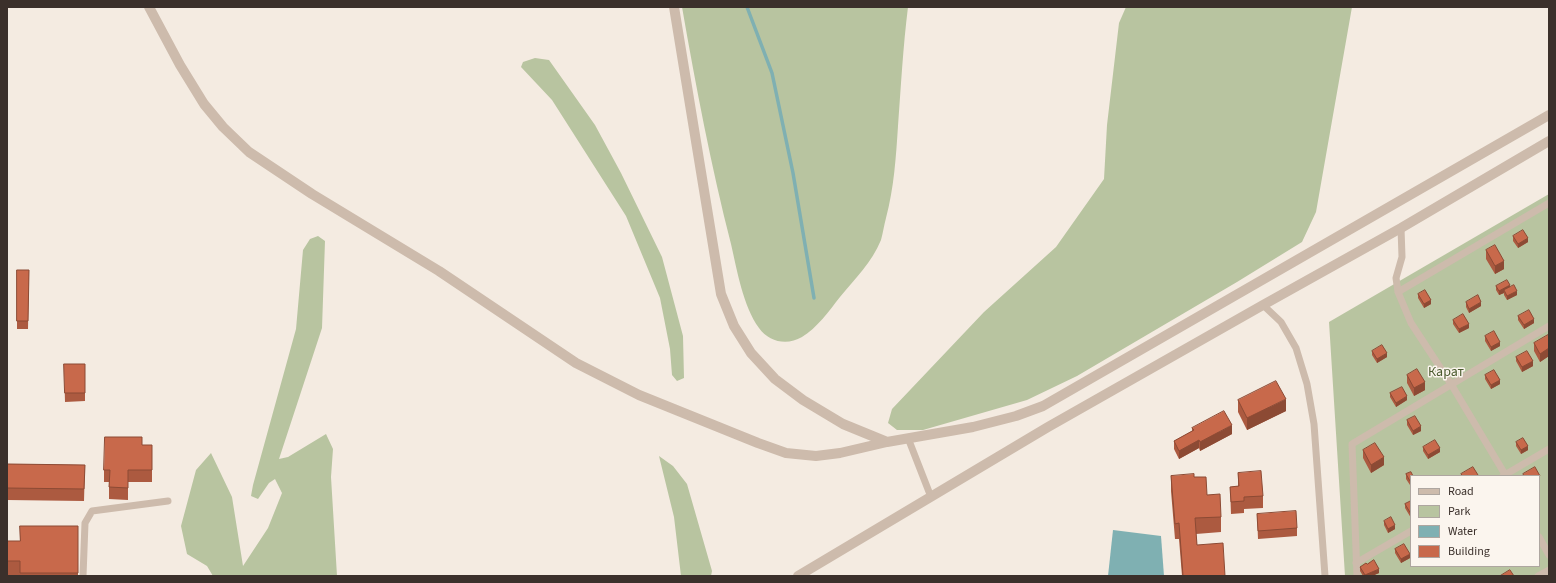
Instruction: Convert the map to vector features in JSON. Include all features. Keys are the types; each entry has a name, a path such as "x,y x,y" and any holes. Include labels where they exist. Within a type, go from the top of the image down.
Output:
{"street":[{"path":"149,7 180,65 204,104 223,127 249,152 312,194 439,271 576,363 639,395 758,443 786,453 816,456 840,453 886,442 980,425 1016,416 1043,406 1549,115"},
{"path":"674,7 722,294 734,326 751,353 781,383 803,400 843,424 886,442"},
{"path":"798,576 1048,427 1402,228 1549,141"}],"lane":[{"path":"1398,292 1549,203"},
{"path":"1402,228 1402,258 1396,278 1398,292 1411,323 1451,384 1503,475"},
{"path":"1263,305 1282,322 1296,348 1307,384 1314,424 1325,576"},
{"path":"1357,576 1352,444 1549,326"},
{"path":"908,438 931,497"},
{"path":"1506,475 1549,449"},
{"path":"83,576 85,523 92,512 168,502"},
{"path":"1356,563 1410,532"},
{"path":"1540,539 1549,555"},
{"path":"1538,576 1549,570"}],"green space":[{"path":"682,7 908,7 894,172 891,195 881,240 868,263 822,319 813,329 796,340 784,342 779,341 768,337 763,333 753,319 745,299 738,276 710,156"},
{"path":"1126,7 1352,7 1316,212 1302,242 1077,376 1027,400 923,430 897,430 888,423 892,409 984,312 1056,247 1104,179 1107,125 1119,23"},
{"path":"535,58 549,60 595,125 621,173 662,257 683,336 684,378 677,381 672,375 670,349 660,298 626,216 552,100 521,67 523,62"},
{"name":"Карат","path":"1549,194 1549,576 1345,576 1329,322"},
{"path":"318,236 325,241 322,328 279,459 288,457 326,434 333,449 331,477 337,576 213,576 207,566 187,554 181,526 196,470 211,453 232,497 243,566 268,528 282,493 275,479 269,483 258,499 251,496 296,329 303,250 310,239"},
{"path":"659,456 673,466 687,484 712,571 711,576 681,576 674,517"}],"water":[{"path":"1113,530 1161,536 1164,576 1108,576"}],"building":[{"path":"1523,230 1528,238 1518,244 1513,236"},
{"path":"1495,245 1504,261 1495,266 1486,250"},
{"path":"17,270 29,270 28,321 17,321"},
{"path":"1507,280 1510,285 1499,291 1496,286"},
{"path":"1514,285 1517,291 1507,296 1504,290"},
{"path":"1425,290 1431,300 1424,304 1418,294"},
{"path":"1478,295 1481,302 1469,309 1466,302"},
{"path":"1529,310 1534,319 1524,325 1518,316"},
{"path":"1463,314 1469,324 1459,329 1453,320"},
{"path":"1494,331 1500,342 1491,347 1485,336"},
{"path":"1548,335 1549,348 1540,354 1534,343"},
{"path":"1382,345 1387,353 1377,359 1372,351"},
{"path":"1527,351 1533,361 1522,367 1516,357"},
{"path":"64,364 85,364 85,393 65,393"},
{"path":"1417,369 1425,382 1414,388 1407,375"},
{"path":"1494,370 1500,380 1491,385 1485,375"},
{"path":"1276,381 1286,399 1247,418 1238,400"},
{"path":"1402,387 1407,396 1396,403 1390,393"},
{"path":"1224,411 1232,425 1179,451 1174,441 1194,430 1192,428"},
{"path":"1415,416 1421,426 1413,431 1407,420"},
{"path":"105,437 142,437 142,445 152,445 152,470 128,470 128,488 109,487 110,470 104,470"},
{"path":"1523,438 1528,446 1521,450 1516,442"},
{"path":"1435,440 1440,448 1428,455 1423,447"},
{"path":"1375,443 1384,457 1371,465 1363,450"},
{"path":"7,464 85,465 84,489 7,488"},
{"path":"1473,467 1478,475 1462,475 1461,474"},
{"path":"1535,467 1539,475 1524,475"},
{"path":"1261,471 1263,496 1244,497 1244,501 1231,502 1230,487 1239,486 1238,473"},
{"path":"1411,472 1412,475 1410,475 1410,481 1406,474"},
{"path":"1194,474 1194,477 1206,477 1207,495 1220,494 1221,517 1195,518 1197,545 1223,543 1225,576 1183,576 1179,523 1175,524 1171,476"},
{"path":"1410,502 1410,512 1405,504"},
{"path":"1296,511 1297,528 1258,531 1257,514"},
{"path":"1391,517 1395,525 1388,529 1384,521"},
{"path":"20,526 78,526 78,573 20,573 20,561 7,561 7,541 20,541"},
{"path":"1404,544 1410,554 1401,559 1395,549"},
{"path":"1374,560 1379,569 1365,575 1360,567"},
{"path":"1510,570 1514,576 1500,576"}],"waterway":[{"path":"747,7 772,73 793,173 814,298"}]}
